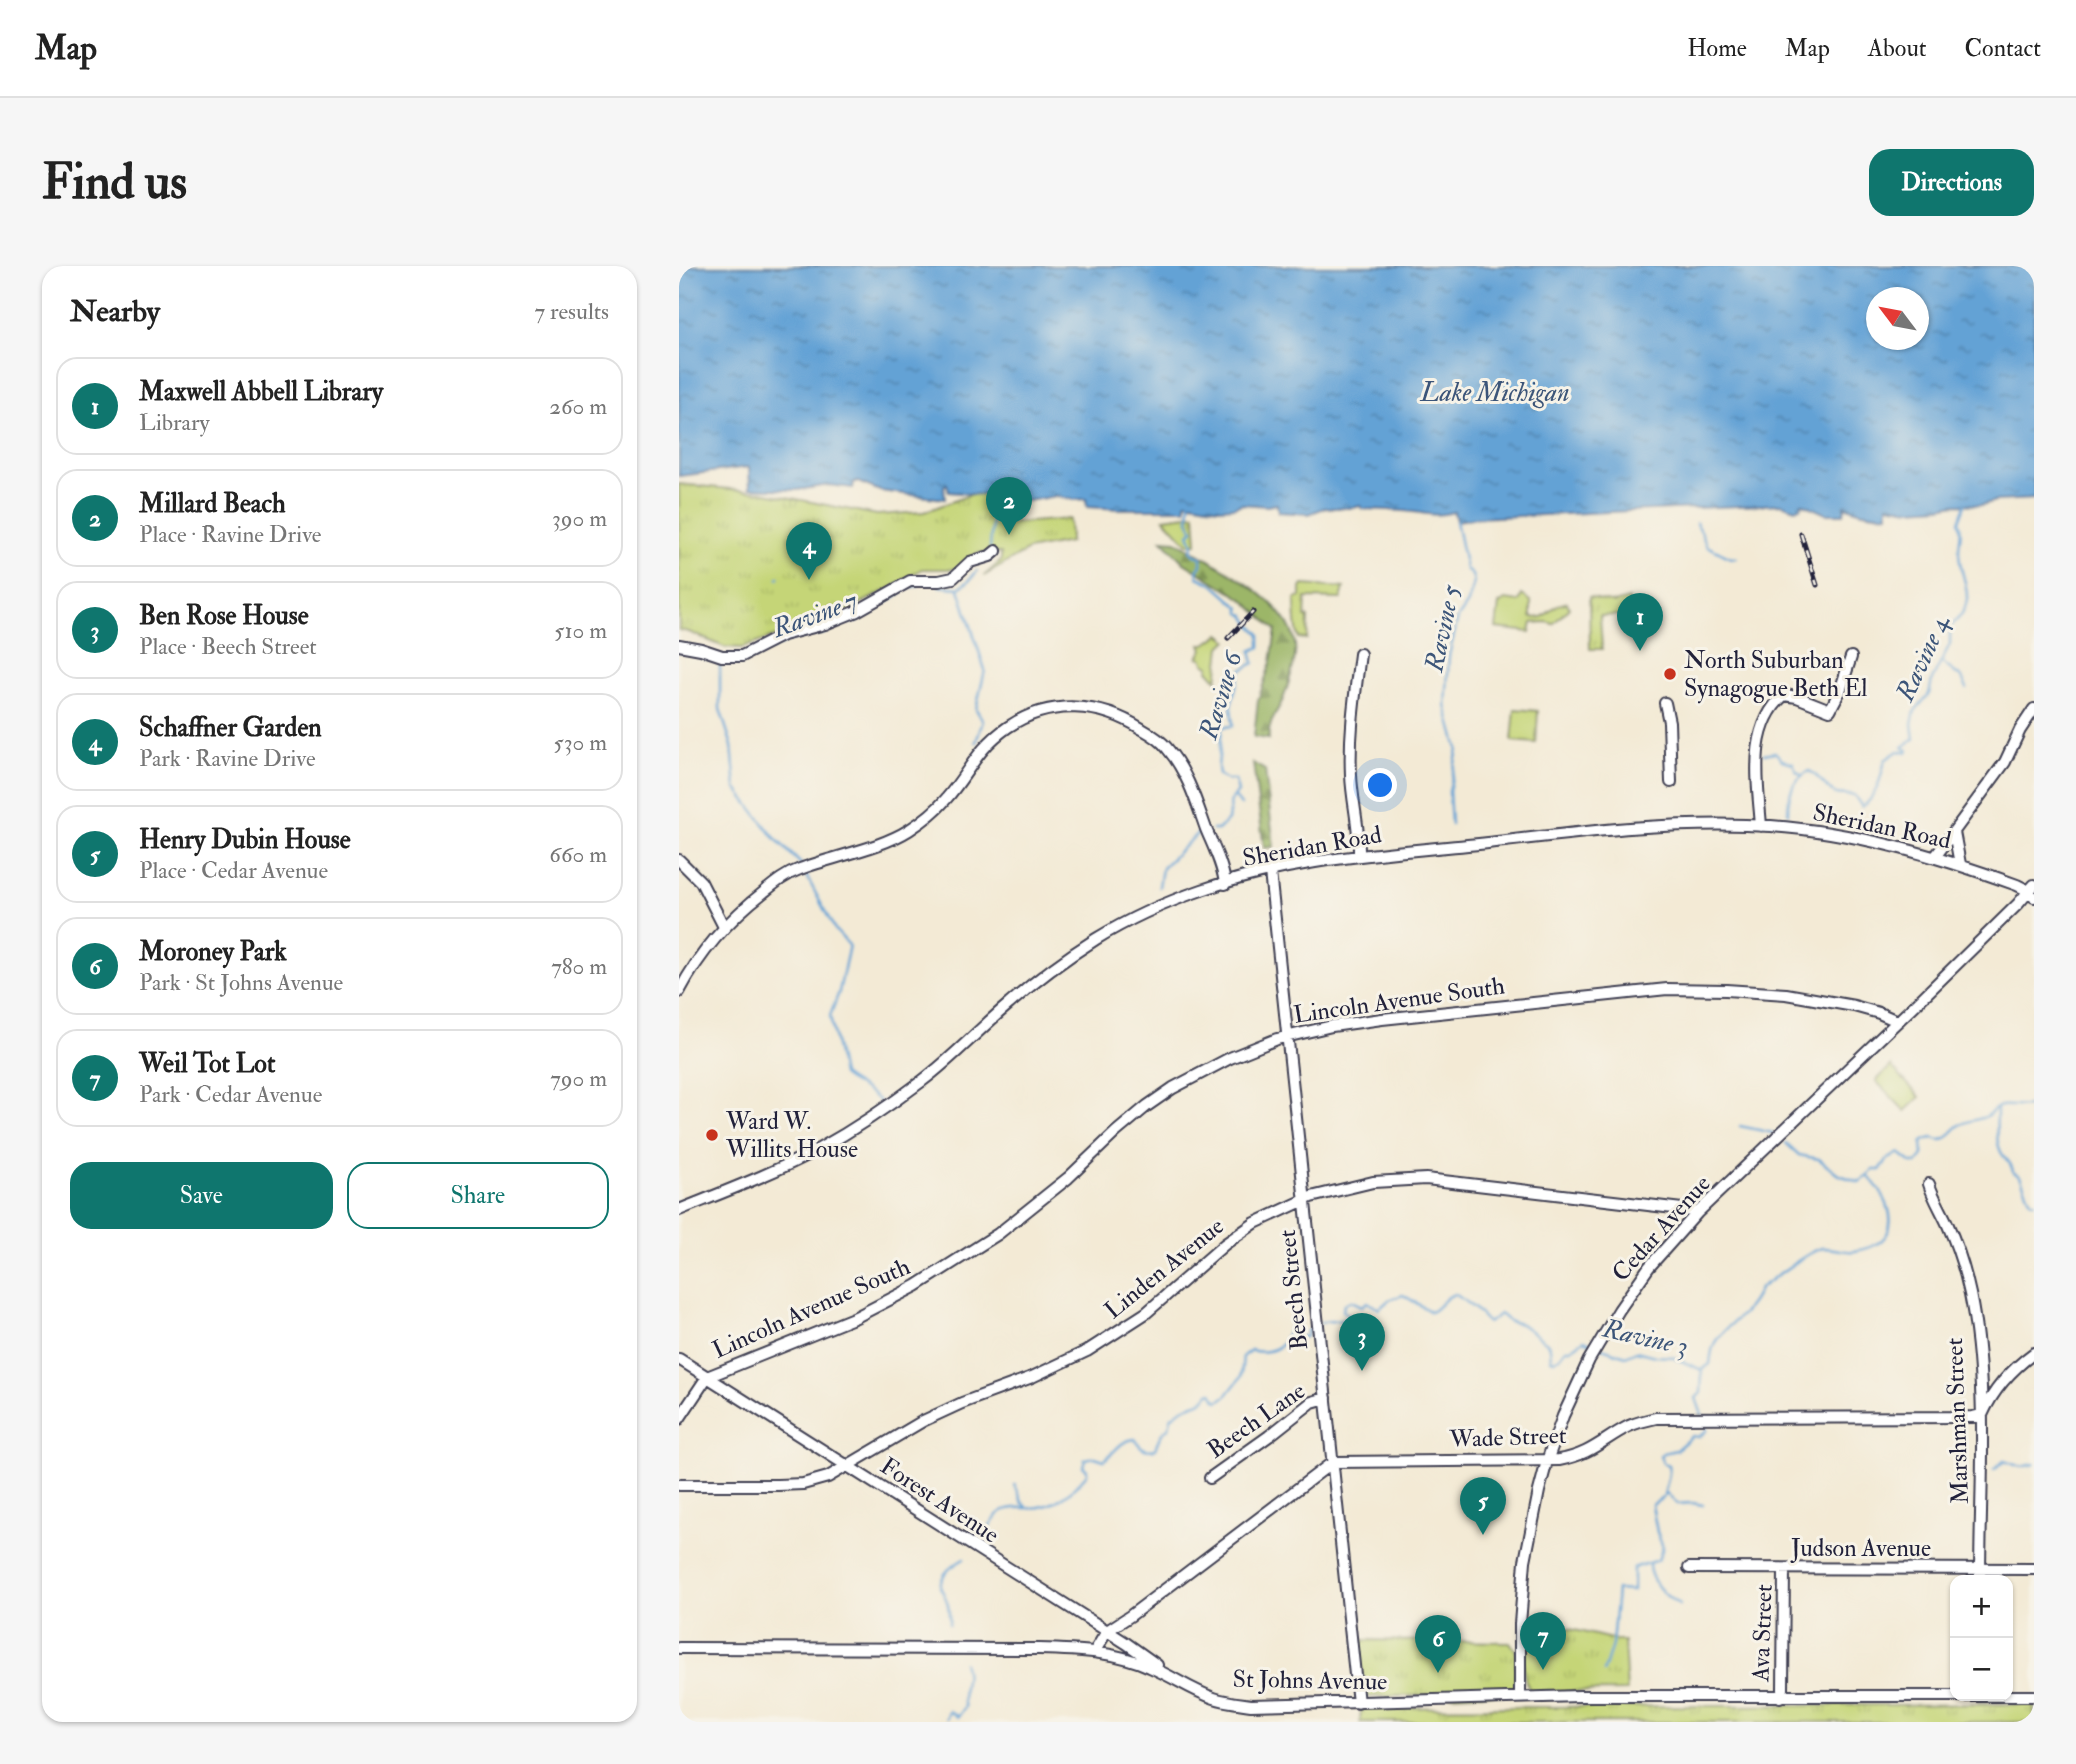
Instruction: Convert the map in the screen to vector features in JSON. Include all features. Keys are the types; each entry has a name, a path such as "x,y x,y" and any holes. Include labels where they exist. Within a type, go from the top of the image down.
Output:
{"street":[{"path":"679,645 722,656 742,656 783,635 825,625 857,611 911,581 953,578 970,562 990,556 996,551"},
{"path":"1359,856 1351,756 1360,654"},
{"path":"1762,826 1757,749 1768,716 1775,703 1784,695 1797,697 1830,710 1840,691 1851,657"},
{"path":"1665,703 1669,722 1671,782"},
{"path":"679,992 703,952 725,927 778,880 797,870 880,844 906,832 930,816 947,798 976,756 1006,729 1033,714 1056,708 1089,708 1122,717 1166,746 1192,789 1225,884"},
{"path":"1935,857 2005,762 2034,709"},
{"name":"Sheridan Road","path":"679,1210 781,1168 864,1123 926,1078 1010,1002 1058,965 1134,918 1173,900 1270,872 1359,856 1636,826 1716,824 1829,833 1878,842 1960,864 2032,892"},
{"path":"1954,832 1960,864"},
{"path":"679,860 702,883 725,927"},
{"name":"Beech Street","path":"1270,872 1358,1703"},
{"name":"Cedar Avenue","path":"1520,1697 1520,1624 1525,1561 1547,1461 1563,1416 1612,1321 1649,1267 1697,1213 2032,892"},
{"name":"Lincoln Avenue South","path":"707,1377 856,1317 916,1286 998,1234 1068,1178 1123,1125 1173,1088 1230,1058 1287,1036 1382,1019 1667,989 1726,989 1797,996 1854,1006 1897,1021"},
{"name":"Linden Avenue","path":"679,1485 778,1485 828,1477 923,1421 962,1403 1033,1377 1087,1351 1146,1313 1225,1244 1255,1223 1304,1200 1341,1188 1373,1182 1426,1179 1554,1192 1697,1213"},
{"name":"Marshman Street","path":"1929,1184 1961,1260 1977,1339 1982,1415 1980,1574"},
{"path":"1982,1415 1999,1388 2015,1369 2034,1353"},
{"name":"Forest Avenue","path":"679,1359 1107,1631 1177,1680"},
{"path":"679,1419 707,1377"},
{"name":"Beech Lane","path":"1210,1478 1312,1402 1326,1398"},
{"name":"Wade Street","path":"1333,1462 1547,1461 1573,1458 1631,1425 1656,1418 1973,1418 1982,1415"},
{"path":"1095,1651 1107,1631 1333,1462"},
{"name":"Judson Avenue","path":"1689,1568 1980,1574 2034,1569"},
{"name":"Ava Street","path":"1780,1697 1783,1686 1784,1570"},
{"name":"St Johns Avenue","path":"679,1648 1095,1651 1149,1666 1197,1691 1231,1702 1251,1705 1520,1697 1950,1696"},
{"name":"St Johns Avenue","path":"2013,1696 2034,1696"}],"green space":[{"path":"679,484 761,492 877,515 924,512 983,490 1004,524 1069,519 1070,542 1028,550 984,576 1001,561 1001,553 978,553 956,569 922,569 840,614 742,648 724,647 679,630"},
{"path":"1195,514 1197,543 1188,544 1164,518"},
{"path":"1162,540 1176,541 1225,569 1259,593 1286,620 1293,635 1295,656 1285,694 1271,723 1269,739 1254,737 1258,700 1271,662 1276,630 1244,600 1184,563"},
{"path":"1303,585 1344,588 1341,599 1306,598 1307,639 1299,638 1296,620 1295,599 1301,597"},
{"path":"1522,595 1531,601 1531,617 1542,617 1556,606 1567,602 1569,608 1553,624 1532,623 1530,632 1496,628 1499,604 1505,600 1519,602"},
{"path":"1589,597 1614,603 1629,599 1630,615 1624,615 1624,622 1620,622 1619,615 1600,616 1602,649 1590,649"},
{"path":"1220,634 1228,640 1221,647 1217,680 1208,670 1209,666 1198,657 1203,649 1201,644 1206,644"},
{"path":"1515,709 1538,711 1536,743 1512,741"},
{"path":"1253,763 1265,770 1274,847 1264,848"},
{"path":"1891,1066 1920,1097 1905,1111 1876,1081"},
{"path":"1525,1618 1624,1642 1627,1691 1532,1692 1523,1668"},
{"path":"1361,1640 1510,1642 1516,1651 1515,1688 1510,1693 1368,1697 1360,1687"},
{"path":"2034,1704 2034,1722 1360,1722 1361,1708"}],"water":[{"name":"Lake Michigan","path":"679,266 2034,266 2034,499 1910,509 1888,505 1888,514 1866,513 1845,506 1844,514 1826,514 1802,503 1801,507 1795,509 1782,504 1456,521 1454,512 1434,515 1362,509 1361,506 1324,508 1309,514 1278,512 1277,504 1242,504 1219,508 1186,502 1186,509 1121,509 1087,507 1086,499 1074,500 1056,496 1016,503 992,500 992,496 949,492 947,484 944,486 945,499 880,491 858,482 854,482 853,488 829,485 797,490 750,488 749,467 679,476"}],"waterway":[{"name":"Ravine 7","path":"990,548 994,500"},
{"name":"Ravine 6","path":"1190,503 1189,520 1193,530 1189,534 1193,543 1191,551 1201,557 1198,577 1213,584 1240,608 1240,613 1245,615 1260,634 1260,647 1251,651 1254,663 1240,671 1231,706 1233,726 1222,727 1219,775 1227,780 1235,780 1238,792 1231,800 1228,820 1218,830 1213,830"},
{"name":"Ravine 4","path":"1788,813 1792,789 1809,771 1836,794 1854,795 1862,807 1875,792 1885,760 1898,751 1907,752 1903,747 1914,739 1912,724 1915,711 1929,694 1932,680 1950,644 1950,627 1965,607 1967,589 1959,549 1959,521 1965,505"},
{"name":"Ravine 5","path":"1451,825 1449,791 1458,749 1446,706 1449,656 1458,618 1468,603 1474,582 1466,569 1456,521"},
{"path":"1696,522 1702,533"},
{"path":"1702,535 1707,546 1736,558"},
{"name":"Ravine 7","path":"939,586 959,588 977,571"},
{"name":"Ravine 7","path":"679,651 711,660 738,663 797,637 824,633 844,623 858,621 909,587 918,586"},
{"name":"Ravine 7","path":"959,589 985,670 976,709 983,721 976,742"},
{"name":"Ravine 7","path":"720,661 720,709 732,746 736,788 774,837 801,864"},
{"path":"1941,662 1962,678 1967,688"},
{"path":"1764,754 1775,752 1782,760 1793,763 1796,771 1802,775"},
{"path":"1234,796 1241,805"},
{"name":"Ravine 6","path":"1159,887 1162,868 1200,831"},
{"name":"Ravine 7","path":"806,875 835,930 849,945 839,992 830,1016 842,1075 880,1102"},
{"name":"Ravine 3","path":"1702,1415 1696,1398 1701,1393 1702,1370 1710,1364 1717,1340 1746,1310 1759,1289 1817,1250 1827,1248 1855,1251 1871,1247 1882,1240 1888,1231 1889,1210 1868,1176 1873,1170 1880,1170 1887,1160 1899,1153 1912,1163 1917,1163 1923,1156 1924,1140 1945,1139 1960,1125 1987,1116 1999,1107 2029,1106 2034,1095"},
{"name":"Ravine 3","path":"1997,1110 1997,1137 2001,1152 2013,1172 2020,1176 2031,1201 2034,1202"},
{"path":"1740,1126 1773,1133"},
{"path":"1786,1143 1799,1155 1819,1159 1837,1174 1859,1182 1868,1176"},
{"name":"Ravine 3","path":"1321,1323 1343,1320 1350,1316 1343,1311 1344,1304 1351,1301 1362,1306 1367,1302 1379,1309 1389,1300 1403,1295 1431,1312 1455,1294 1488,1323 1500,1314 1508,1321 1521,1324 1547,1343 1551,1359 1560,1357 1566,1349 1571,1349 1584,1340 1593,1344"},
{"name":"Ravine 3","path":"1015,1485 1022,1502 1028,1508 1046,1506 1069,1493 1087,1474 1083,1466 1085,1459 1095,1457 1104,1460 1122,1444 1135,1439 1143,1448 1155,1449 1161,1434 1169,1428 1171,1417 1202,1400 1209,1393 1212,1392 1219,1401 1227,1395 1241,1377 1243,1356 1251,1350 1275,1349 1282,1343 1290,1328 1297,1332 1299,1337 1305,1337 1307,1331 1315,1326"},
{"name":"Ravine 3","path":"1599,1347 1626,1356 1636,1351 1672,1357 1702,1370"},
{"name":"Ravine 3","path":"1604,1671 1612,1645 1617,1590 1633,1591 1633,1568 1658,1560 1663,1547 1652,1505 1664,1497 1669,1477 1669,1465 1663,1463 1660,1456 1676,1450 1692,1436 1699,1437 1707,1430 1704,1421"},
{"path":"1994,1470 2004,1461 2021,1467 2034,1464"},
{"path":"1666,1493 1678,1504 1703,1505"},
{"name":"Ravine 3","path":"982,1541 998,1514 1009,1509 1028,1508"},
{"name":"Ravine 3","path":"949,1624 949,1609 940,1587 941,1582 948,1570 964,1559"},
{"path":"1649,1564 1655,1582 1679,1605"},
{"name":"Ravine 3","path":"947,1718 949,1711 958,1717 965,1707 963,1662"}],"railway":[{"path":"1801,534 1817,585"},
{"path":"1228,638 1253,612"}],"place":[{"name":"Millard Beach","path":"1009,535"},
{"name":"Schaffner Garden","path":"809,580"},
{"name":"Maxwell Abbell Library","path":"1640,651"},
{"name":"North Suburban Synagogue Beth El","path":"1670,674"},
{"name":"Ward W. Willits House","path":"712,1135"},
{"name":"Ben Rose House","path":"1362,1371"},
{"name":"Henry Dubin House","path":"1483,1535"},
{"name":"Weil Tot Lot","path":"1543,1670"},
{"name":"Moroney Park","path":"1438,1673"}]}
